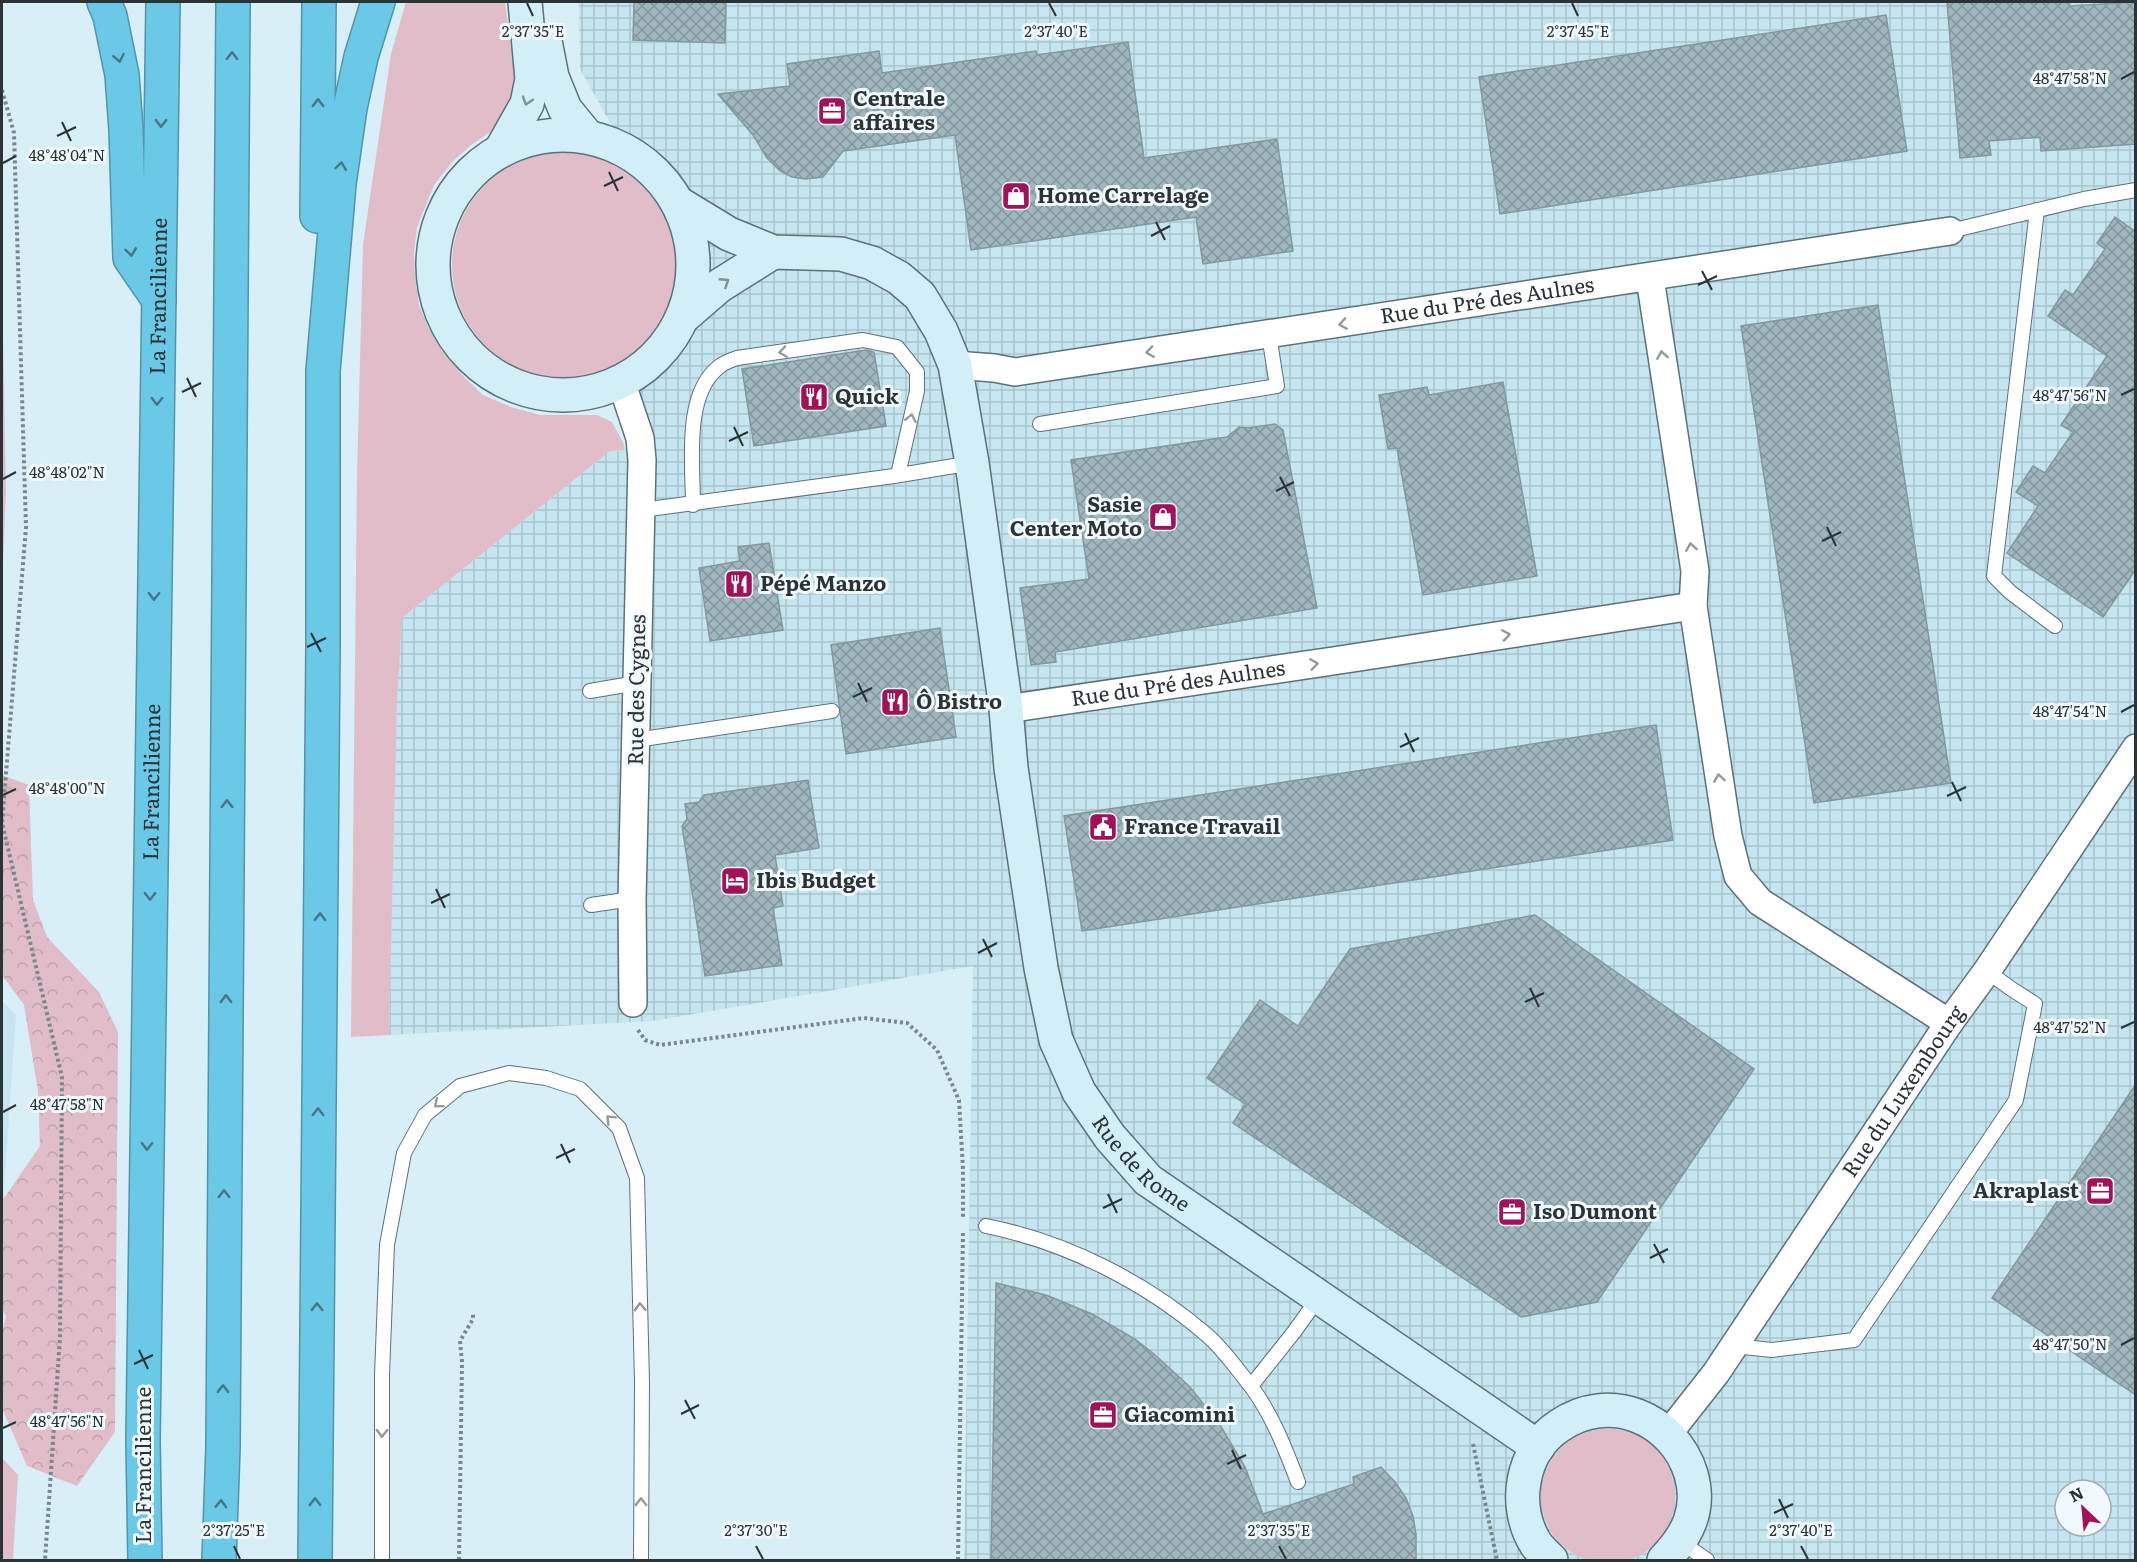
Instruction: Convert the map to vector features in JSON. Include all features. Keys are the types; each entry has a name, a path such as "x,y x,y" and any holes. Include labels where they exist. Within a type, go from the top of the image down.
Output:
{"highway":[{"path":"104,2 110,16 122,75 130,258 159,300"},
{"name":"La Francilienne","path":"145,1560 143,1441 163,2"},
{"path":"219,1560 223,1436 233,2"},
{"path":"319,2 316,303 323,371"},
{"path":"315,1560 323,658 323,371 331,259 350,108 361,57 378,2"}],"street":[{"path":"501,150 527,104 532,79 525,2"},
{"path":"540,2 546,56 552,77 565,109 587,136"},
{"path":"565,134 587,136 607,142 641,160 667,187 678,203 687,223 692,244 693,266 688,303 669,341 652,360 621,381 597,390 573,395 547,394 522,389 499,379 478,365 461,347 447,326 437,302 432,277 432,252 438,227 447,203 461,182 479,164 501,150 521,141 543,136 565,134"},
{"path":"678,203 729,234 773,252 841,254 872,263 899,278 920,296 941,331 955,365 972,463 1006,709"},
{"name":"Rue du Pré des Aulnes","path":"955,365 1015,372 1950,231"},
{"path":"682,318 719,286 773,252"},
{"path":"1650,278 1695,571 1693,606 1728,836 1738,876 1760,902 1949,1023"},
{"name":"Rue des Cygnes","path":"621,381 640,438 642,510 632,899 633,1003"},
{"name":"Rue du Pré des Aulnes","path":"1006,709 1333,662 1693,606"},
{"name":"Rue de Rome","path":"1006,709 1011,768 1041,968 1056,1040 1079,1092 1110,1137 1148,1180 1538,1447"},
{"name":"Rue du Luxembourg","path":"1668,1434 1716,1373 1949,1023 1987,971 2136,748"},
{"path":"1551,1560 1536,1544 1525,1521 1522,1495 1526,1470 1538,1447 1559,1426 1585,1413 1615,1410 1643,1417 1668,1434 1686,1458 1694,1485 1693,1515 1684,1554"}],"lane":[{"path":"1950,231 2084,199 2136,190"},
{"path":"2037,210 1994,576 2010,592 2055,626"},
{"path":"1040,424 1277,386 1269,335"},
{"path":"693,505 693,415 701,391 720,366 737,358 863,340 897,347 917,372 916,397 898,475"},
{"path":"642,510 693,505 972,463"},
{"path":"590,691 637,683"},
{"path":"636,740 832,711"},
{"path":"591,905 632,899"},
{"path":"1734,1346 1772,1350 1854,1340 2016,1100 2035,1004 1987,971"},
{"path":"382,1560 382,1375 387,1245 404,1153 425,1115 460,1086 509,1073 546,1078 580,1089 619,1128 637,1178 642,1382 641,1560"},
{"path":"986,1226 1029,1236 1067,1250 1120,1275 1164,1303 1210,1337 1251,1386 1280,1434 1298,1482"},
{"path":"1251,1386 1319,1297"}],"path":[{"path":"2,90 10,114 15,143 26,527 2,823 62,1077 60,1337 45,1560"},
{"path":"633,1003 636,1028 645,1040 660,1045 864,1018 908,1023 937,1050 959,1100 963,1169 958,1560"},
{"path":"459,1560 462,1362 460,1341 473,1319 473,1312"},
{"path":"1485,1410 1466,1436 1475,1447 1497,1560"}],"shaded area":[{"path":"579,2 2135,2 2135,1560 964,1560 973,966 653,1021 389,1035 397,703 402,618 610,451 641,450 621,381 652,360 669,341 682,318 691,287 692,244 687,223 678,203 655,172 626,151 580,69"},
{"path":"2,1001 16,1015 4,1187 4,1308 2,1311"}],"green space":[{"path":"406,2 505,2 517,91 501,125 471,145 453,161 434,185 417,227 414,252 415,277 419,305 429,329 442,351 483,395 511,407 540,415 597,415 612,422 625,450 610,451 402,618 397,703 389,1035 351,1037 357,476 363,245 391,54"},
{"path":"566,151 599,156 620,165 638,177 654,193 666,211 675,232 680,265 675,298 666,319 654,337 638,353 620,365 599,374 566,379 533,374 512,365 494,353 478,337 466,319 457,298 452,265 457,232 466,211 478,193 494,177 512,165 533,156"},
{"path":"2,284 6,491 2,586"},
{"path":"2,775 29,785 33,900 47,937 99,992 118,1032 115,1432 77,1486 27,1466 2,1408 2,1333 6,1316 2,1309 2,1201 40,1146 38,1091 24,1005 2,975"},
{"path":"1608,1429 1634,1434 1655,1449 1670,1470 1675,1496 1670,1522 1655,1543 1634,1558 1608,1563 1582,1558 1561,1543 1546,1522 1541,1496 1546,1470 1561,1449 1582,1434"},
{"path":"2,1458 18,1475 13,1560 2,1560"}],"building":[{"path":"634,2 726,2 725,43 633,40"},
{"path":"1947,2 2069,2 2069,6 2136,2 2136,144 2041,151 2040,137 1989,141 1991,155 1960,158"},
{"path":"1886,15 1907,151 1500,214 1479,77"},
{"path":"1128,42 1144,158 1277,139 1293,251 1203,264 1196,217 971,250 955,135 843,151 823,177 805,179 792,177 780,171 767,158 753,135 718,94 790,86 787,64 879,51 882,73 1036,51 1037,55"},
{"path":"2115,217 2136,232 2136,569 2103,617 2007,553 2038,506 2016,492 2033,466 2045,473 2073,432 2061,425 2107,356 2048,316 2065,290 2073,295 2105,249 2097,243"},
{"path":"1878,305 1951,783 1814,803 1741,326"},
{"name":"Quick","path":"866,350 874,352 886,426 754,446 742,369"},
{"path":"1503,382 1537,576 1423,595 1397,448 1388,449 1379,395 1427,387 1429,395"},
{"name":"Sasie Center Moto","path":"1275,424 1283,430 1317,608 1055,652 1056,662 1031,665 1020,588 1089,579 1071,460 1227,437 1239,427"},
{"name":"Pépé Manzo","path":"769,543 783,630 710,641 699,568 740,561 738,547"},
{"name":"Ô Bistro","path":"940,628 956,737 846,754 831,645"},
{"path":"1656,725 1673,840 1082,931 1064,816"},
{"name":"Ibis Budget","path":"808,780 819,848 775,855 783,906 773,908 782,965 705,976 682,826 687,819 685,804 699,802 704,795"},
{"name":"Iso Dumont","path":"1535,915 1754,1069 1597,1302 1521,1317 1233,1123 1245,1104 1207,1078 1260,1000 1298,1026 1350,949"},
{"name":"Akraplast","path":"2136,1084 2136,1395 1992,1298"},
{"name":"Giacomini","path":"996,1283 1046,1295 1092,1314 1135,1339 1154,1354 1190,1387 1220,1425 1245,1467 1263,1514 1354,1484 1353,1477 1381,1467 1406,1498 1413,1516 1416,1560 991,1560"}],"place":[{"name":"Centrale affaires","path":"832,111"},
{"name":"Home Carrelage","path":"1016,196"},
{"name":"Quick","path":"814,397"},
{"name":"Sasie Center Moto","path":"1163,517"},
{"name":"Pépé Manzo","path":"739,584"},
{"name":"Ô Bistro","path":"895,702"},
{"name":"France Travail","path":"1103,827"},
{"name":"Ibis Budget","path":"735,881"},
{"name":"Akraplast","path":"2100,1191"},
{"name":"Iso Dumont","path":"1512,1212"},
{"name":"Giacomini","path":"1103,1415"}]}
